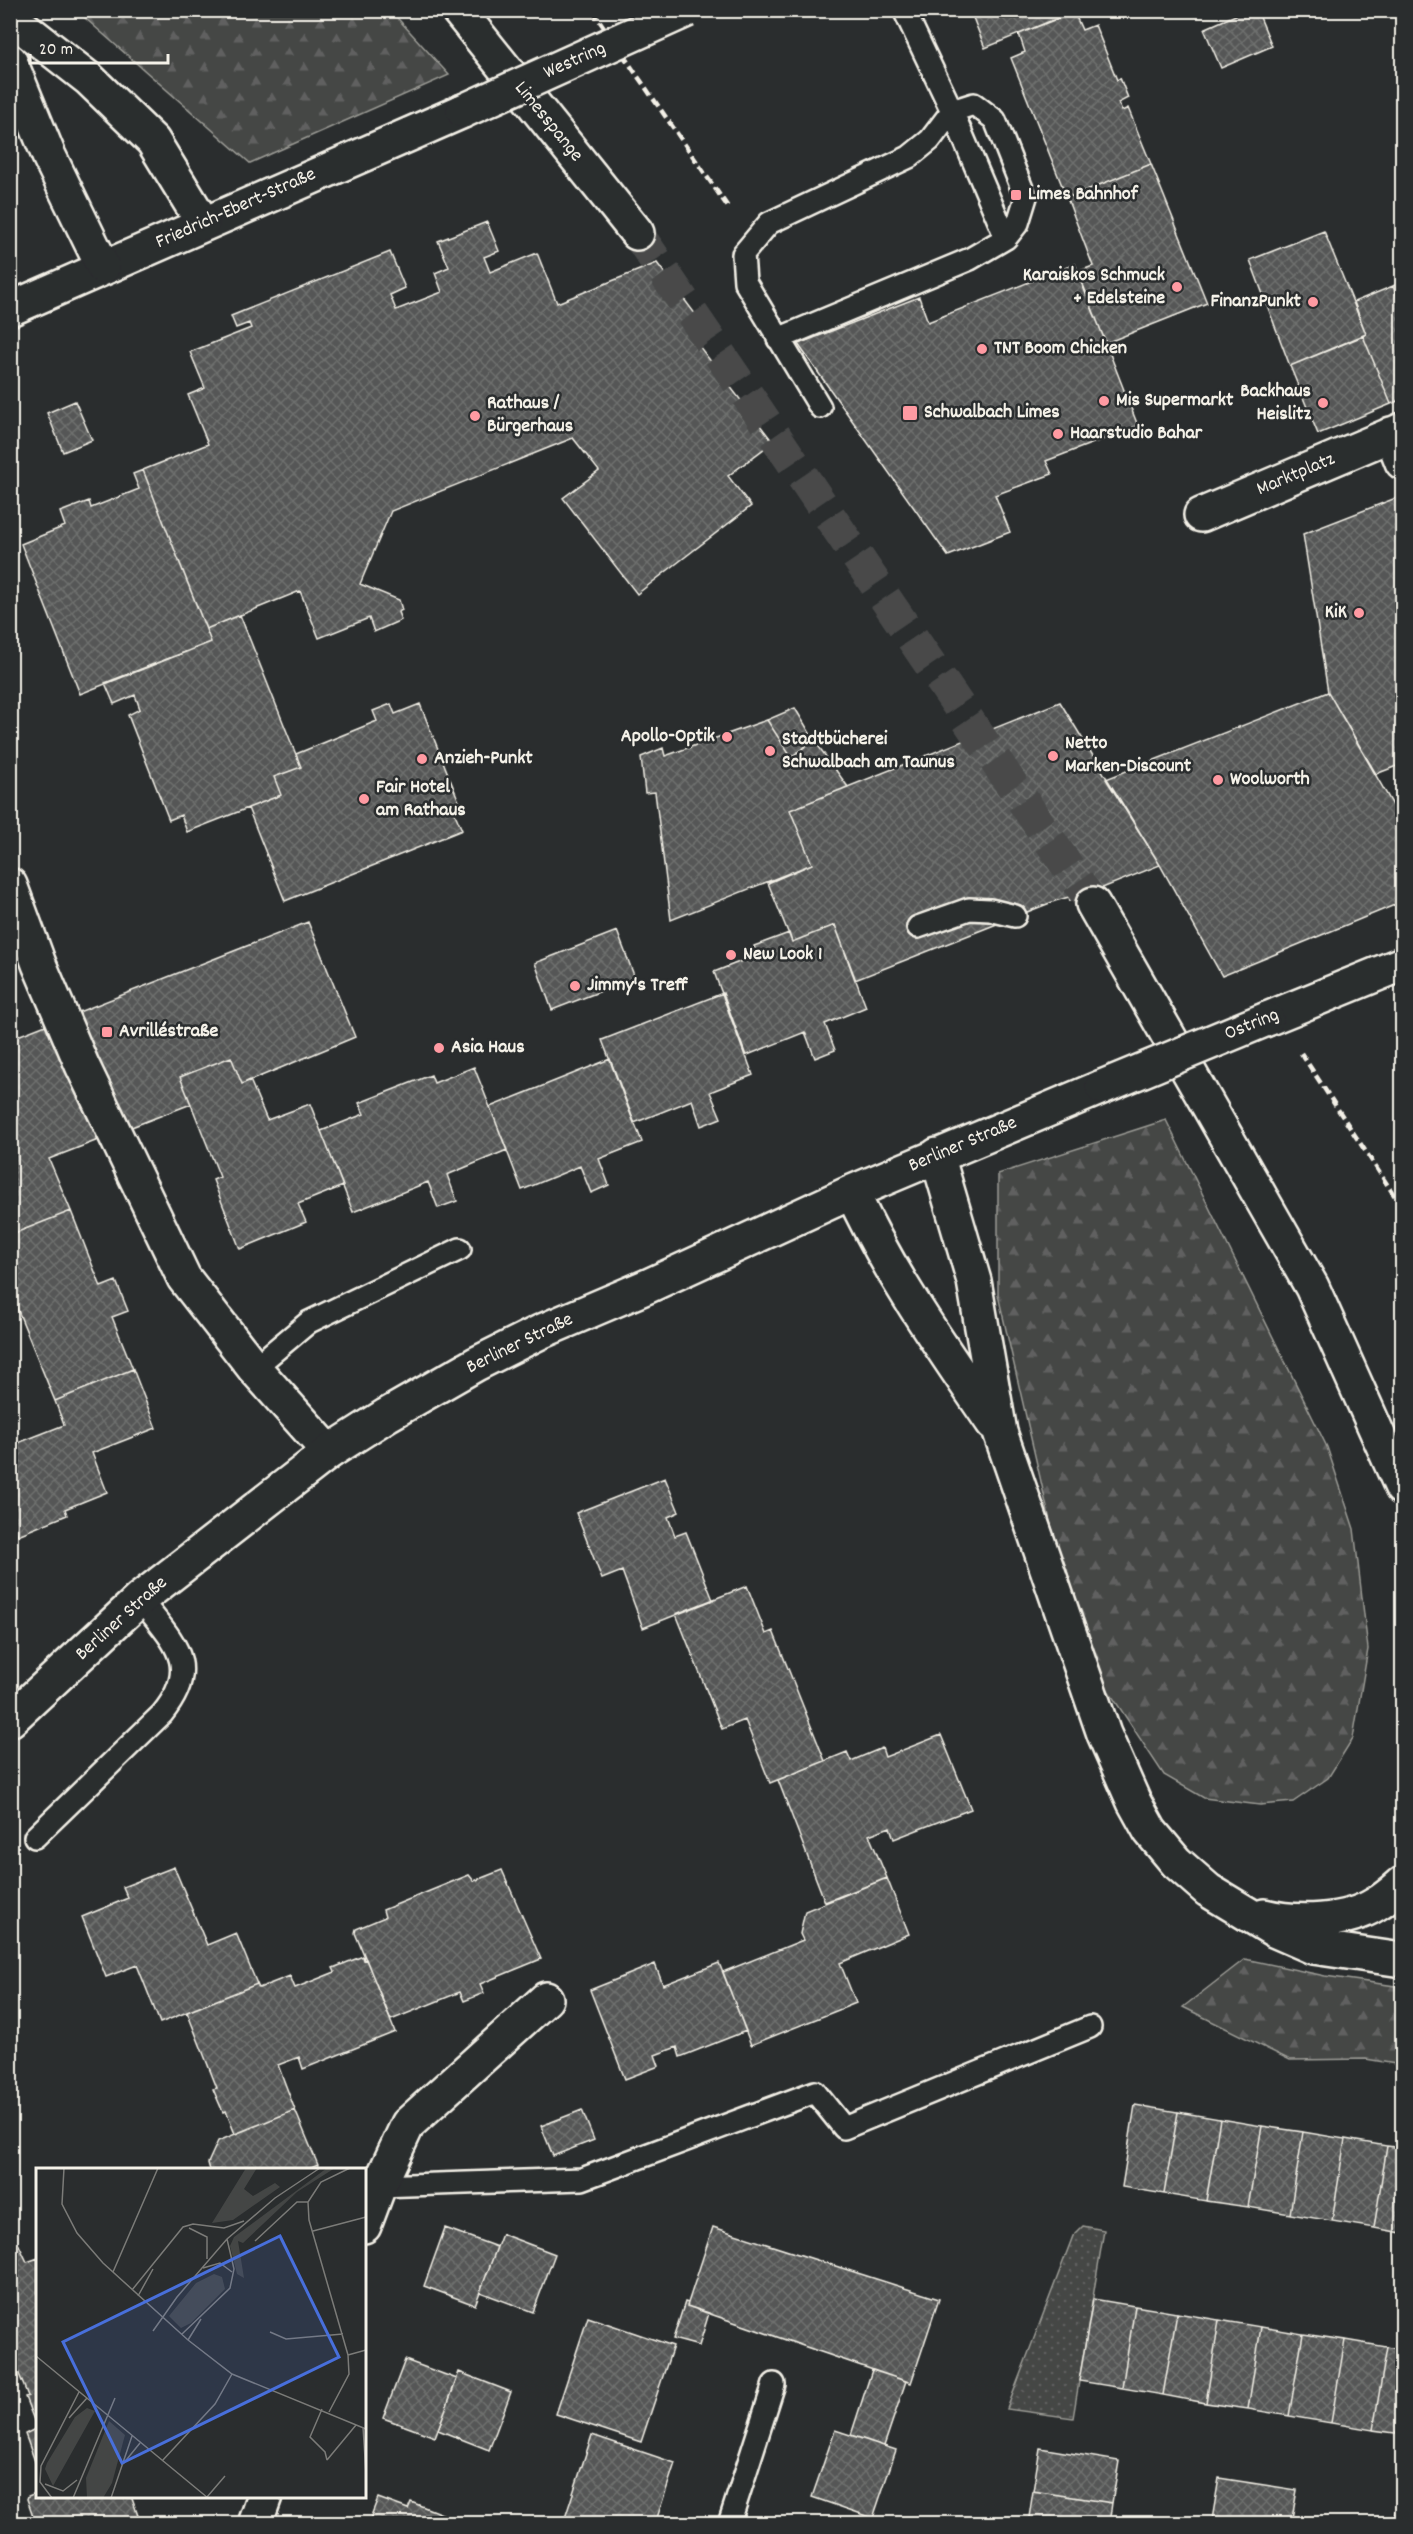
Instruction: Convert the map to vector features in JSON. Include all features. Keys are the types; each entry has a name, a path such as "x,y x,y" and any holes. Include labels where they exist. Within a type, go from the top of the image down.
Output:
{"street":[{"name":"Limesspange","path":"458,10 637,233"},
{"name":"Westring","path":"464,111 687,10"},
{"path":"10,17 90,79 153,141 203,223"},
{"path":"10,61 48,156 103,267"},
{"name":"Friedrich-Ebert-Straße","path":"10,309 464,111"},
{"name":"Marktplatz","path":"1201,515 1399,442"},
{"path":"10,885 39,964 82,1065 184,1278 254,1368 329,1452"},
{"path":"1093,904 1312,1287 1402,1488"},
{"name":"Ostring","path":"1102,1087 1402,964"},
{"name":"Berliner Straße","path":"10,1720 140,1599 329,1452 476,1364 540,1332 648,1286 852,1192 1102,1087"},
{"path":"938,1155 974,1281 1000,1432 1104,1734 1134,1802 1150,1831 1176,1862 1208,1890 1274,1930 1313,1947 1402,1960"},
{"path":"852,1192 873,1238 912,1304 1000,1432"},
{"path":"1239,1910 1279,1919 1330,1920 1374,1906 1402,1884"},
{"path":"366,2221 379,2186 408,2124 546,2000"},
{"path":"255,2523 264,2498"}],"lane":[{"path":"904,10 952,111 1006,238"},
{"path":"778,339 928,278 970,259 1006,238 1018,224 1026,197 995,120 974,104 952,111 930,140 909,157 769,223 743,254 745,282 778,339 820,407"},
{"path":"918,927 969,909 990,910 1016,916"},
{"path":"254,1368 309,1322 460,1249"},
{"path":"34,1837 175,1699 184,1676 178,1651 140,1599"},
{"path":"379,2186 582,2179 815,2091 844,2128 1090,2027"},
{"path":"729,2523 774,2384"}],"green space":[{"path":"77,11 391,11 449,75 250,163"},
{"path":"1166,1120 1327,1447 1354,1529 1368,1649 1353,1738 1328,1778 1293,1802 1260,1805 1204,1798 1164,1775 1098,1675 1051,1525 998,1295 998,1174"},
{"path":"1245,1959 1325,1976 1402,1987 1402,2065 1366,2059 1290,2060 1183,2007"},
{"path":"1083,2226 1104,2230 1073,2418 1007,2409 1073,2236"}],"building":[{"path":"970,10 1077,10 985,48"},
{"path":"1247,10 1257,10 1272,46 1221,68 1204,29"},
{"path":"1074,12 1082,30 1095,25 1117,80 1120,78 1128,98 1118,103 1122,111 1128,108 1151,164 1067,198 1011,58 1025,52 1019,34"},
{"path":"1151,164 1207,303 1106,343 1077,272 1093,266 1067,198"},
{"name":"Rathaus / Bürgerhaus","path":"487,222 499,251 484,257 490,272 537,253 557,303 657,263 705,327 692,337 773,442 728,476 751,506 637,594 563,498 599,471 573,438 391,511 360,584 399,600 402,610 398,612 401,620 374,632 369,618 319,638 300,591 206,629 143,470 208,444 188,395 205,388 190,352 251,328 249,323 236,328 231,316 390,252 405,288 390,295 396,310 442,292 435,273 449,267 438,241"},
{"path":"1324,231 1366,334 1290,366 1250,260"},
{"path":"1075,264 1138,426 1046,461 1052,474 995,495 1010,532 948,556 798,344 919,297 928,322"},
{"path":"1402,282 1402,309 1393,286"},
{"path":"1393,286 1402,309 1402,399 1391,404 1363,336 1366,334 1354,302"},
{"path":"1363,336 1391,404 1318,434 1290,366"},
{"path":"75,401 92,440 63,452 47,413"},
{"path":"143,470 211,642 80,694 21,544 65,526 60,512 89,501 91,508 139,489 133,474"},
{"name":"KiK","path":"1401,496 1402,764 1376,774 1328,692 1303,534"},
{"path":"240,615 301,767 274,777 281,795 187,832 181,815 169,820 128,715 140,709 135,695 114,704 105,683 211,642 206,629"},
{"path":"1328,692 1402,821 1402,902 1222,976 1160,865 1106,779"},
{"path":"1060,702 1160,865 1070,901 1069,897 1055,901 855,980 835,925 792,942 768,883 812,864 790,810"},
{"name":"Fair Hotel am Rathaus","path":"391,704 395,714 420,704 460,804 452,807 462,830 285,901 248,808 281,795 274,777 301,767 296,754 377,721 373,711"},
{"path":"795,708 814,740 791,757 767,720"},
{"path":"767,720 791,757 814,740 848,787 790,810 812,864 671,920 655,792 645,793 641,757 663,748 665,756"},
{"path":"308,922 355,1037 242,1084 231,1057 180,1077 191,1104 49,1159 71,1211 10,1235 10,1039"},
{"path":"835,925 866,1007 825,1024 835,1050 815,1058 805,1032 745,1056 714,972 757,955 754,946 789,933 792,942"},
{"path":"617,931 635,978 552,1010 535,963"},
{"path":"723,993 753,1075 710,1092 721,1118 701,1126 692,1100 634,1123 602,1040"},
{"path":"231,1057 242,1084 250,1080 267,1120 310,1104 343,1186 298,1204 306,1222 240,1249 213,1180 220,1177 180,1077"},
{"path":"610,1059 642,1142 599,1159 609,1185 591,1193 580,1166 522,1190 490,1107"},
{"path":"474,1067 507,1150 447,1175 457,1201 438,1208 428,1182 353,1212 321,1131 364,1114 359,1103 431,1075 434,1083"},
{"path":"71,1211 101,1287 116,1281 128,1311 112,1317 133,1369 55,1401 10,1291 10,1235"},
{"path":"133,1369 156,1428 92,1453 107,1492 65,1509 67,1515 18,1535 10,1516 10,1446 64,1425 55,1401"},
{"path":"665,1478 679,1512 668,1517 675,1536 686,1532 713,1600 643,1628 622,1571 602,1579 576,1513"},
{"path":"747,1586 766,1634 773,1631 825,1761 770,1783 745,1720 722,1729 676,1614"},
{"path":"941,1735 971,1809 894,1839 890,1827 869,1835 887,1878 825,1902 778,1780 847,1752 851,1761 882,1748 885,1757"},
{"path":"174,1867 207,1945 236,1933 257,1984 160,2023 137,1965 106,1977 82,1917 128,1898 123,1887"},
{"path":"502,1870 541,1959 480,1984 484,1993 464,2001 460,1992 391,2020 355,1933 356,1929 385,1917 383,1910 469,1875 474,1881"},
{"path":"887,1878 909,1934 840,1963 856,2003 751,2045 723,1972 803,1940 800,1934 805,1911"},
{"path":"363,1956 395,2032 303,2069 299,2057 278,2065 295,2110 235,2134 226,2111 223,2112 213,2089 217,2088 187,2012 257,1984 259,1988 290,1976 295,1988 335,1972 333,1968"},
{"path":"719,1963 746,2031 680,2057 677,2047 655,2055 659,2066 625,2079 590,1990 655,1964 663,1985"},
{"path":"1135,2105 1178,2112 1164,2194 1122,2187"},
{"path":"295,2110 318,2165 311,2168 209,2168 208,2163 218,2141"},
{"path":"582,2110 594,2140 553,2156 541,2126"},
{"path":"1178,2112 1220,2119 1206,2201 1164,2194"},
{"path":"1220,2119 1262,2126 1248,2207 1206,2201"},
{"path":"1262,2126 1303,2132 1290,2214 1248,2207"},
{"path":"1303,2132 1345,2139 1332,2221 1290,2214"},
{"path":"1345,2139 1387,2146 1374,2228 1332,2221"},
{"path":"1387,2146 1402,2148 1402,2233 1374,2228"},
{"path":"713,2227 939,2299 911,2383 687,2306"},
{"path":"445,2228 497,2247 475,2305 424,2286"},
{"path":"502,2234 555,2254 533,2312 480,2292"},
{"path":"19,2245 27,2262 36,2259 36,2425 25,2397 28,2396 10,2352 10,2248"},
{"path":"1093,2299 1135,2306 1122,2388 1079,2381"},
{"path":"685,2302 688,2303 687,2306 709,2313 699,2346 673,2339"},
{"path":"1135,2306 1177,2313 1163,2395 1122,2388"},
{"path":"1177,2313 1219,2320 1206,2403 1163,2395"},
{"path":"588,2317 673,2346 641,2442 556,2414"},
{"path":"1219,2320 1261,2327 1248,2409 1206,2403"},
{"path":"1261,2327 1303,2334 1289,2416 1248,2409"},
{"path":"1303,2334 1345,2340 1331,2423 1289,2416"},
{"path":"1345,2340 1387,2347 1373,2430 1331,2423"},
{"path":"1387,2347 1402,2350 1402,2434 1373,2430"},
{"path":"405,2360 457,2379 435,2437 383,2418"},
{"path":"872,2370 906,2381 884,2446 851,2435"},
{"path":"459,2372 511,2392 489,2450 438,2430"},
{"path":"36,2428 36,2464 25,2434"},
{"path":"835,2430 896,2450 873,2518 812,2497"},
{"path":"592,2435 675,2463 655,2524 581,2524 565,2518"},
{"path":"1040,2448 1119,2461 1112,2503 1033,2491"},
{"path":"1219,2478 1297,2490 1291,2524 1233,2524 1212,2520"},
{"path":"1033,2491 1112,2503 1109,2524 1028,2524"},
{"path":"36,2493 36,2498 132,2498 141,2524 36,2524 28,2496"},
{"path":"378,2498 408,2509 411,2502 460,2521 459,2524 368,2524"},
{"path":"1396,2507 1402,2508 1402,2524 1393,2524"},
{"path":"1212,2520 1233,2524 1211,2524"}],"tunnel":[{"path":"637,233 1093,904"}],"railway":[{"path":"592,10 730,210"},
{"path":"1301,1053 1402,1207"}],"place":[{"name":"Limes Bahnhof","path":"1016,195"},
{"name":"Karaiskos Schmuck + Edelsteine","path":"1177,287"},
{"name":"FinanzPunkt","path":"1313,302"},
{"name":"TNT Boom Chicken","path":"982,349"},
{"name":"Mis Supermarkt","path":"1104,401"},
{"name":"Backhaus Heislitz","path":"1323,403"},
{"name":"Schwalbach Limes","path":"910,413"},
{"name":"Rathaus / Bürgerhaus","path":"475,416"},
{"name":"Haarstudio Bahar","path":"1058,434"},
{"name":"KiK","path":"1359,613"},
{"name":"Apollo-Optik","path":"727,737"},
{"name":"Stadtbücherei Schwalbach am Taunus","path":"770,751"},
{"name":"Netto Marken-Discount","path":"1053,756"},
{"name":"Anzieh-Punkt","path":"422,759"},
{"name":"Woolworth","path":"1218,780"},
{"name":"Fair Hotel am Rathaus","path":"364,799"},
{"name":"New Look 1","path":"731,955"},
{"name":"Jimmy's Treff","path":"575,986"},
{"name":"Avrilléstraße","path":"107,1032"},
{"name":"Asia Haus","path":"439,1048"}]}
